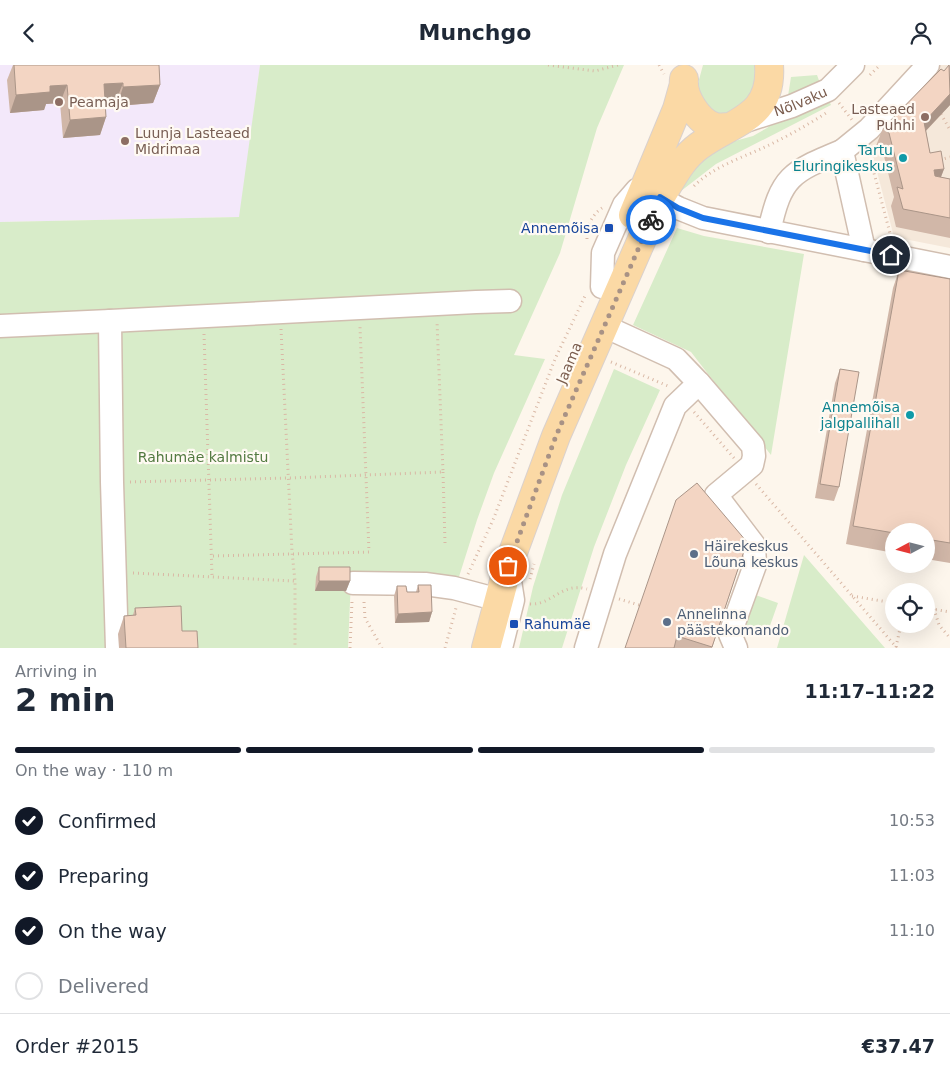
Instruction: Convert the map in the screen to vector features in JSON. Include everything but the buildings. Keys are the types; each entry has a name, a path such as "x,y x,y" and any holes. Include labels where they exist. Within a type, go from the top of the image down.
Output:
{"main road":[{"name":"Jaama","path":"467,648 499,536 595,288 663,193 683,161 699,146 736,125 753,112 768,89 769,65"},
{"path":"677,73 695,111 704,121 715,127 736,125"},
{"name":"Jaama","path":"486,648 481,595 508,566 556,436 614,331 663,193 677,109 677,73"}],"street":[{"path":"769,232 777,199 786,182 800,171 842,151 870,129 928,65"},
{"name":"Nõlvaku","path":"736,125 792,106 828,90 860,72"},
{"path":"842,151 864,250"},
{"path":"663,193 703,218 950,267"},
{"path":"0,326 510,301"},
{"path":"110,321 115,573 125,611 117,648"},
{"path":"614,331 676,359 753,446 754,456 752,465 716,495 754,545 755,565 730,634 736,648"},
{"path":"586,648 615,554 675,406 699,383"},
{"path":"501,648 513,600 508,566"},
{"path":"359,583 425,583 481,595"}],"path":[{"path":"548,65 595,71 618,65"},
{"path":"659,65 664,73 677,73"},
{"path":"860,72 880,65"},
{"path":"840,104 846,98"},
{"path":"663,193 684,196 700,181 726,164 807,126 831,110"},
{"path":"941,114 950,130"},
{"path":"932,162 950,157"},
{"path":"588,241 586,231 595,213 609,204"},
{"path":"445,648 481,595 493,520 555,359 595,288"},
{"path":"437,304 444,543"},
{"path":"213,556 369,552 359,309"},
{"path":"281,313 292,553 295,581 295,648"},
{"path":"204,316 213,556 212,576"},
{"path":"608,371 614,331"},
{"path":"745,471 897,648"},
{"path":"112,483 443,472"},
{"path":"530,581 536,555"},
{"path":"115,573 295,581"},
{"path":"350,648 359,583"},
{"path":"359,583 365,618 382,648"},
{"path":"852,596 885,602"},
{"path":"935,609 950,612"},
{"path":"935,612 939,625 950,638"},
{"path":"897,648 900,633"}],"shaded area":[{"name":"Luunja Lasteaed Midrimaa","path":"0,65 260,65 240,217 0,222"},
{"path":"931,65 950,65 950,248 894,237 868,137"}],"green space":[{"name":"Rahumäe kalmistu","path":"260,65 624,65 597,128 560,253 514,355 545,359 494,473 457,583 351,579 348,648 0,648 0,222 239,217"},
{"path":"703,65 757,65 761,78 742,109 717,116 710,115 697,87"},
{"path":"817,75 821,86 788,96 791,77"},
{"path":"828,98 831,105 716,164 681,191 682,179 691,169 724,144 753,136 776,120"},
{"path":"677,228 704,236 804,254 771,455 691,352 633,325"},
{"path":"614,369 660,390 626,465 594,547 562,648 519,648 533,587 562,495"},
{"path":"804,555 885,648 777,648"},
{"path":"747,592 778,603 766,637 735,626"}],"way so far":[{"path":"508,566 556,436 651,220"}],"place":[{"name":"Peamaja","path":"59,102"},
{"name":"Lasteaed Puhhi","path":"925,117"},
{"name":"Luunja Lasteaed Midrimaa","path":"125,141"},
{"name":"Tartu Eluringikeskus","path":"903,158"},
{"name":"Annemõisa","path":"609,228"},
{"name":"Annemõisa jalgpallihall","path":"910,415"},
{"name":"Häirekeskus Lõuna keskus","path":"694,554"},
{"name":"Annelinna päästekomando","path":"667,622"},
{"name":"Rahumäe","path":"514,624"}],"route":[{"path":"651,220 660,197 678,208 703,218 891,255"}]}
